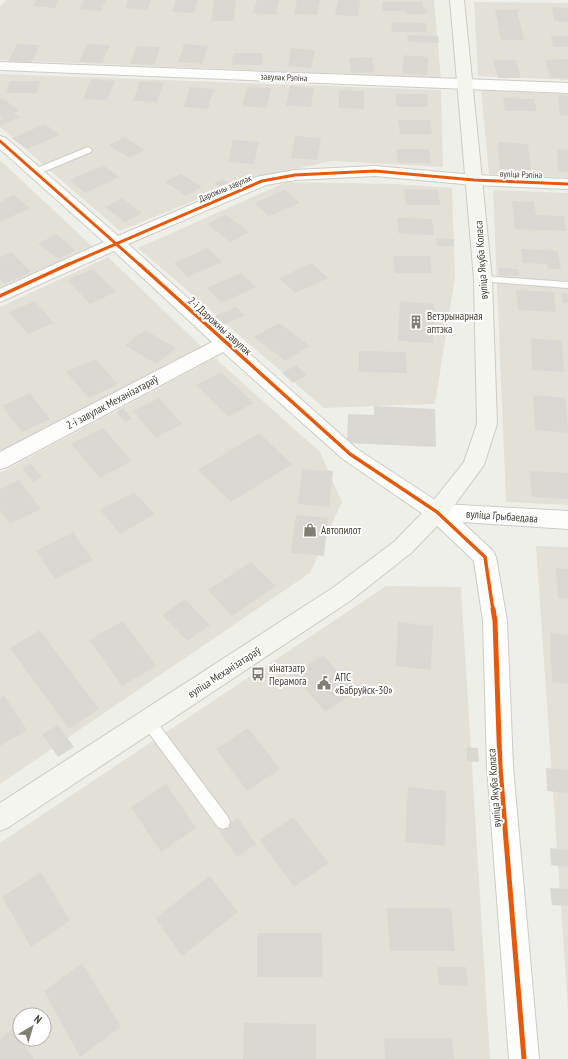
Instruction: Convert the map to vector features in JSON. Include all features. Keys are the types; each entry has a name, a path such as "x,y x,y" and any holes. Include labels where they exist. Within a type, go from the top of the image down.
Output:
{"main road":[{"name":"вуліца Якуба Коласа","path":"437,512 474,465 487,424 483,279 457,0"},
{"name":"вуліца Механізатараў","path":"0,818 342,594 403,547 437,512"}],"street":[{"name":"завулак Рэпіна","path":"0,66 568,88"},
{"name":"2-і Дарожны завулак","path":"0,141 116,243 350,454 437,512"},
{"name":"Дарожны завулак","path":"0,296 116,243 262,181 294,175 376,171 474,180"},
{"name":"вуліца Рэпіна","path":"474,180 568,184"},
{"name":"2-і завулак Механізатараў","path":"0,461 225,342"},
{"name":"вуліца Грыбаедава","path":"437,512 568,520"},
{"name":"вуліца Якуба Коласа","path":"437,512 485,557 495,621 500,767 524,1059"}],"lane":[{"path":"35,172 88,150"},
{"path":"483,279 568,284"},
{"path":"148,721 223,822"}],"shaded area":[{"path":"6,0 434,0 441,78 0,60 0,6"},
{"path":"474,2 568,3 568,80 478,76"},
{"path":"0,74 441,90 443,167 332,161 245,180 120,231 0,127"},
{"path":"481,90 568,94 568,178 489,174"},
{"path":"0,160 93,247 0,289"},
{"path":"286,182 395,184 452,188 455,277 435,404 324,408 138,248"},
{"path":"493,190 568,193 568,505 506,502"},
{"path":"108,257 202,347 0,451 0,307"},
{"path":"215,358 320,452 342,502 310,573 0,784 0,473"},
{"path":"536,546 568,547 568,1009"},
{"path":"386,586 461,587 490,1059 0,1059 0,843"}],"building":[{"path":"36,0 58,0 55,8 33,6"},
{"path":"84,0 106,0 101,11 79,10"},
{"path":"128,0 151,0 147,10 125,8"},
{"path":"176,0 198,0 194,13 172,12"},
{"path":"214,0 236,0 234,21 211,21"},
{"path":"257,0 279,0 276,15 253,13"},
{"path":"297,0 320,0 317,15 294,14"},
{"path":"338,0 360,0 358,16 335,15"},
{"path":"382,2 422,2 424,9 427,9 427,14 405,14 405,11 383,11"},
{"path":"552,7 568,8 568,22 554,21"},
{"path":"495,10 517,10 524,40 501,40"},
{"path":"391,22 426,23 427,32 392,32"},
{"path":"407,35 438,36 439,43 408,42"},
{"path":"551,36 568,36 568,47 553,47"},
{"path":"17,44 40,45 31,63 8,62"},
{"path":"87,44 110,45 102,63 79,62"},
{"path":"184,44 208,46 202,64 178,62"},
{"path":"137,46 160,47 154,65 130,64"},
{"path":"291,48 315,50 311,68 288,66"},
{"path":"233,53 263,53 262,65 232,65"},
{"path":"404,55 428,57 427,75 402,74"},
{"path":"372,57 374,72 351,73 349,58"},
{"path":"568,59 568,78 550,78 545,60"},
{"path":"493,60 516,60 521,78 498,78"},
{"path":"91,79 115,81 107,100 83,99"},
{"path":"10,81 41,81 37,93 6,93"},
{"path":"140,81 164,83 157,102 133,101"},
{"path":"290,86 314,88 311,107 286,106"},
{"path":"190,87 214,89 208,109 184,107"},
{"path":"247,87 271,88 267,108 242,106"},
{"path":"339,90 364,91 364,109 339,108"},
{"path":"395,94 427,94 428,107 397,107"},
{"path":"558,95 568,96 568,116 560,115"},
{"path":"2,98 19,110 14,113 20,117 0,126 0,119 3,118 0,115 0,99"},
{"path":"503,98 534,99 537,111 505,111"},
{"path":"398,120 430,120 432,134 400,134"},
{"path":"45,124 60,135 27,149 12,138"},
{"path":"295,136 321,138 317,160 291,158"},
{"path":"125,137 144,150 129,158 109,145"},
{"path":"233,140 259,142 254,164 228,162"},
{"path":"498,142 528,144 531,170 500,169"},
{"path":"396,149 429,149 431,163 398,163"},
{"path":"557,149 568,150 568,172 558,171"},
{"path":"103,165 119,177 85,193 70,180"},
{"path":"181,174 202,187 186,196 165,182"},
{"path":"224,179 231,185 221,189 214,183"},
{"path":"404,189 438,190 440,205 406,205"},
{"path":"285,190 300,203 269,216 254,203"},
{"path":"14,195 30,208 0,222 0,202"},
{"path":"122,198 142,213 125,222 105,207"},
{"path":"512,201 534,202 536,215 564,216 566,231 515,229"},
{"path":"226,215 249,232 230,242 207,224"},
{"path":"397,218 432,219 434,235 399,234"},
{"path":"56,234 76,250 59,259 38,244"},
{"path":"436,238 454,239 454,246 437,246"},
{"path":"208,248 222,262 188,277 174,263"},
{"path":"521,249 558,251 561,269 548,269 547,264 523,263"},
{"path":"11,252 31,272 4,284 0,279 0,257"},
{"path":"393,256 430,256 432,273 395,273"},
{"path":"312,263 328,278 295,293 279,278"},
{"path":"499,268 519,269 519,276 500,276"},
{"path":"93,269 116,292 90,304 67,280"},
{"path":"241,273 256,287 222,303 207,288"},
{"path":"516,290 554,292 556,312 518,310"},
{"path":"562,293 568,294 568,303 563,303"},
{"path":"35,301 54,323 28,334 9,312"},
{"name":"Ветэрынарная аптэка","path":"400,301 434,304 433,343 398,341"},
{"path":"236,307 245,315 224,325 215,316"},
{"path":"279,323 310,346 285,361 254,337"},
{"path":"145,330 176,348 156,364 125,345"},
{"path":"531,338 562,341 564,372 532,370"},
{"path":"359,351 406,352 407,373 359,372"},
{"path":"95,359 118,384 89,398 66,372"},
{"path":"296,365 307,375 293,383 282,373"},
{"path":"221,372 254,403 228,417 196,385"},
{"path":"30,393 50,419 22,432 2,406"},
{"path":"533,395 566,398 568,433 535,430"},
{"path":"159,398 182,424 156,438 133,411"},
{"path":"374,406 435,409 436,447 347,443 348,414 374,415"},
{"path":"123,408 132,419 125,422 116,412"},
{"path":"103,428 132,461 100,478 71,444"},
{"path":"259,433 292,464 231,502 198,470"},
{"path":"31,464 42,477 34,482 22,469"},
{"path":"302,469 333,471 329,507 298,504"},
{"path":"530,471 568,473 568,499 532,497"},
{"path":"19,480 41,509 10,524 0,510 0,489"},
{"path":"134,492 155,514 120,534 100,510"},
{"name":"Автопилот","path":"296,515 328,518 324,556 291,553"},
{"path":"73,532 93,560 55,579 36,551"},
{"path":"251,562 276,586 232,616 208,590"},
{"path":"556,568 568,569 568,599 558,598"},
{"path":"185,599 210,625 187,641 162,615"},
{"path":"123,621 156,666 122,686 89,640"},
{"path":"398,622 433,626 431,670 396,666"},
{"path":"40,630 99,709 69,729 10,648"},
{"path":"550,633 568,635 568,684 552,682"},
{"name":"АПС «Бабруйск-30»","path":"323,655 355,692 325,712 293,674"},
{"path":"4,695 27,730 0,746 0,698"},
{"path":"58,725 74,747 58,757 42,734"},
{"path":"248,728 280,769 247,791 216,749"},
{"path":"467,747 478,748 479,762 467,761"},
{"path":"546,768 568,770 568,793 547,791"},
{"path":"166,784 196,828 161,852 131,807"},
{"path":"408,787 446,791 445,846 405,842"},
{"path":"293,817 329,863 294,887 260,840"},
{"path":"238,818 256,844 237,857 219,830"},
{"path":"550,848 568,850 568,867 551,865"},
{"path":"41,872 70,921 31,947 2,897"},
{"path":"210,876 238,912 182,956 155,918"},
{"path":"550,888 568,889 568,906 552,905"},
{"path":"387,908 451,908 455,951 390,951"},
{"path":"257,933 322,933 323,977 257,977"},
{"path":"82,963 121,1027 80,1057 44,991"},
{"path":"437,967 466,967 468,986 439,985"},
{"path":"244,1023 316,1024 316,1059 243,1059"},
{"path":"12,1029 12,1047 25,1047 34,1059 0,1059 0,1039"},
{"path":"384,1038 452,1038 454,1059 385,1059"}],"cycle path":[{"path":"0,141 116,243 225,343 350,454 437,512 485,557 495,621 500,767 524,1059"},
{"path":"0,296 116,243 262,181 295,175 375,171 474,180 568,184"}],"place":[{"name":"Ветэрынарная аптэка","path":"416,322"},
{"name":"Автопилот","path":"310,530"},
{"name":"кінатэатр Перамога","path":"258,674"},
{"name":"АПС «Бабруйск-30»","path":"324,683"}]}
